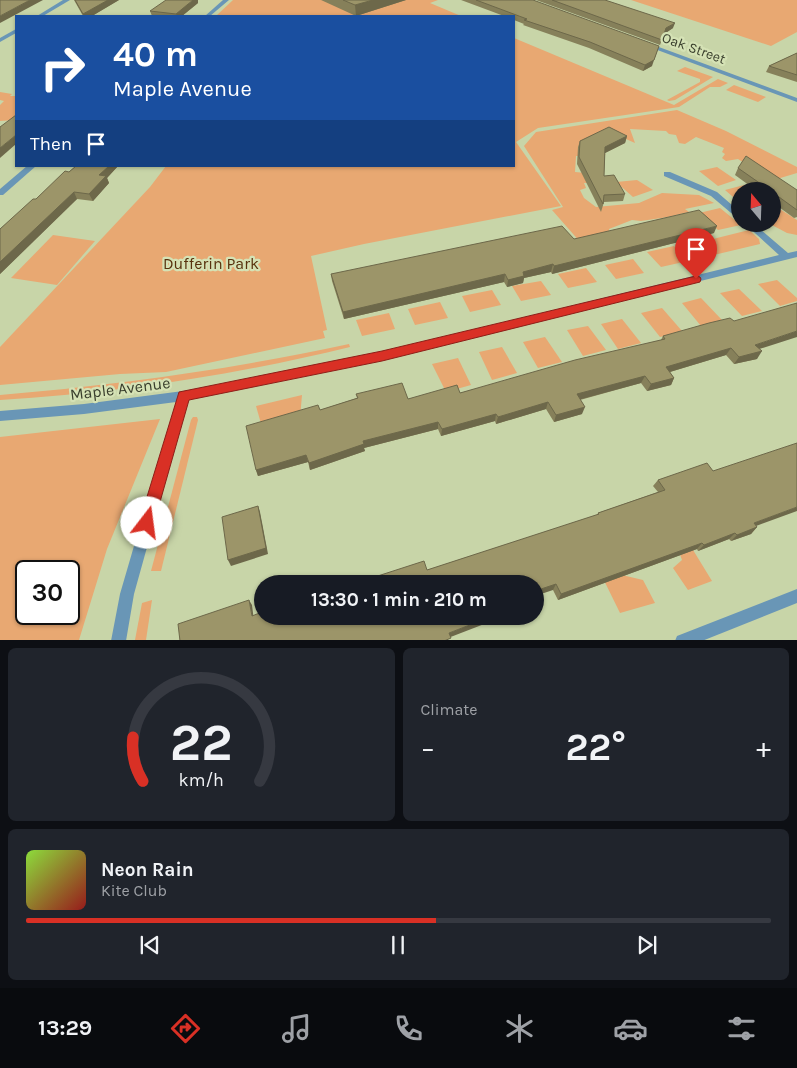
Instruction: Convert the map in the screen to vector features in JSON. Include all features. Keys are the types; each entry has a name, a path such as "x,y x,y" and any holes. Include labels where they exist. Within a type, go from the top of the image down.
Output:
{"street":[{"path":"42,15 67,0"},
{"path":"207,15 226,0"},
{"path":"0,40 15,32"},
{"name":"Oak Street","path":"642,42 797,100"},
{"path":"0,193 31,167"},
{"path":"667,174 714,194 731,208"},
{"path":"760,232 792,256"},
{"name":"Maple Avenue","path":"0,416 84,409 184,396 382,356 792,256"},
{"path":"118,640 127,594 184,396"},
{"path":"682,640 797,596"}],"green space":[{"path":"233,0 438,0 430,3 459,15 217,15"},
{"path":"631,0 797,0 797,32 771,46"},
{"name":"Dufferin Park","path":"515,38 674,105 718,79 728,83 720,87 710,87 679,107 538,128 516,142 561,206 311,256 327,330 323,331 325,338 166,372 120,374 0,385 0,347 150,187 165,167 515,167"},
{"path":"685,67 713,77 675,100 667,100 700,82 700,79 677,71"},
{"path":"734,85 766,97 758,102 726,90"},
{"path":"0,92 15,96 15,120 0,121 0,105 4,101 0,100"},
{"path":"677,110 726,131 797,167 797,173 767,182 751,182 762,175 738,159 726,161 722,158 725,154 722,152 724,148 696,137 685,144 679,143 676,135 669,134 666,131 630,129 635,143 619,136 588,143 606,155 583,154 582,156 576,156 575,172 586,173 607,182 584,183 586,188 580,190 584,198 596,207 639,203 662,193 699,195 714,203 685,209 689,212 668,217 641,221 632,220 609,229 610,236 581,243 552,210 563,207 524,146 536,132"},
{"path":"717,167 736,180 718,186 699,171"},
{"path":"637,180 653,190 633,197 616,182"},
{"path":"731,188 731,195 725,190"},
{"path":"720,208 731,217 731,227 718,230 699,213"},
{"path":"781,210 797,220 797,235 781,230"},
{"path":"741,232 751,232 759,239 760,244 697,259 685,246"},
{"path":"53,235 95,241 57,285 11,278"},
{"path":"674,246 688,261 661,267 647,252"},
{"path":"633,259 644,273 616,279 605,265"},
{"path":"586,268 597,282 568,288 558,274"},
{"path":"777,280 797,298 797,301 780,306 758,284"},
{"path":"541,281 551,295 521,301 512,286"},
{"path":"739,289 762,311 742,316 720,293"},
{"path":"492,290 501,305 470,312 462,296"},
{"path":"701,298 722,320 701,326 682,303"},
{"path":"440,302 448,318 415,325 408,309"},
{"path":"662,308 682,331 660,337 641,313"},
{"path":"389,313 395,329 362,336 356,320"},
{"path":"622,319 641,343 618,349 601,324"},
{"path":"588,326 606,350 583,356 567,330"},
{"path":"545,337 562,362 538,368 523,342"},
{"path":"349,344 350,347 220,374 132,388 0,400 0,395 176,375 263,361"},
{"path":"502,347 517,373 492,380 479,352"},
{"path":"458,358 471,385 446,392 432,364"},
{"path":"302,395 300,418 262,427 256,406"},
{"path":"193,417 197,417 198,420 161,571 151,571 191,420"},
{"path":"160,419 107,549 79,640 0,640 0,437"},
{"path":"690,545 712,581 688,590 673,568 682,560 678,549"},
{"path":"593,558 622,575 643,580 655,603 620,613"},
{"path":"152,600 146,640 135,640 142,603"}],"building":[{"path":"0,0 30,0 0,16"},
{"path":"75,0 108,0 83,14"},
{"path":"166,0 193,0 176,14 150,11"},
{"path":"343,0 373,0 355,5"},
{"path":"476,0 533,0 659,46 654,60 645,65 590,42 524,20 527,19"},
{"path":"552,0 605,0 675,23 666,28 662,40"},
{"path":"797,53 797,75 769,66"},
{"path":"15,116 15,136 0,148 0,127"},
{"path":"609,127 627,136 605,147 604,176 614,175 625,194 604,195 603,204 579,157 580,141"},
{"path":"746,156 797,190 797,210 781,198 781,182 758,182 738,168"},
{"path":"75,167 108,167 99,175 106,176 89,194 74,192 0,262 0,229 33,199 36,199 65,171 69,172"},
{"path":"699,210 717,226 554,266 553,264 523,272 524,276 508,280 505,274 343,312 331,274 562,226 574,239"},
{"path":"797,303 797,331 755,345 762,351 739,357 731,348 666,367 674,378 651,384 645,376 577,394 585,407 556,415 548,402 498,417 496,414 442,429 438,422 363,441 364,444 309,463 306,455 256,470 246,426 318,405 320,410 358,398 356,394 402,383 408,399 457,385 460,393 575,360 665,339 663,336 709,323 730,318 734,321"},
{"path":"797,443 797,507 754,523 757,527 737,535 735,533 704,545 702,543 561,594 556,584 544,588 544,575 381,575 424,561 427,570 599,514 665,490 658,480 707,463 713,471"},
{"path":"258,506 266,548 228,560 222,517"},
{"path":"249,600 252,616 254,615 254,625 470,625 449,633 451,638 446,640 180,640 178,624"}],"route":[{"path":"147,523 176,417 184,396 382,356 696,279"}]}
